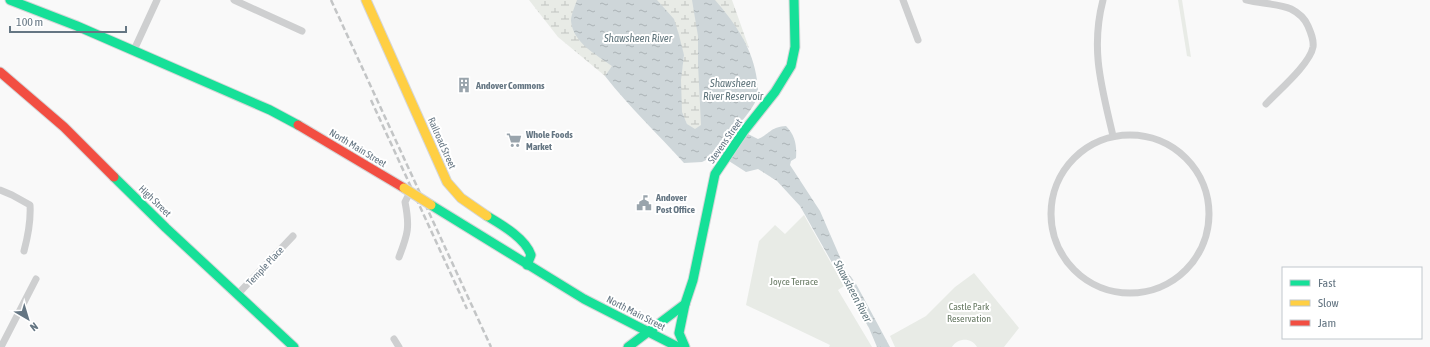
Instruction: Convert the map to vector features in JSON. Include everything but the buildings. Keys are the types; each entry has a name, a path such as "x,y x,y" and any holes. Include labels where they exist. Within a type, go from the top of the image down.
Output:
{"main road":[{"name":"North Main Street","path":"10,0 134,50 242,97 288,119 584,299 678,347"},
{"name":"Railroad Street","path":"366,0 447,182 464,200 510,232 526,246 531,254 531,258 527,265"},
{"name":"Stevens Street","path":"684,347 680,339 679,331 685,304 695,274 715,174 744,131 775,92 791,66 795,47 794,0"},
{"name":"High Street","path":"0,72 64,127 237,295 294,347"},
{"path":"628,347 685,304"}],"street":[{"path":"134,50 157,0"},
{"path":"234,0 302,31"},
{"path":"903,0 918,40"},
{"path":"1103,0 1098,19 1097,50 1100,78 1113,136"},
{"path":"1246,0 1293,10 1302,16 1312,34 1313,48 1307,59 1299,70 1266,104"},
{"path":"1138,135 1162,141 1173,147 1183,155 1199,175 1208,198 1208,223 1204,240 1196,258 1183,272 1168,283 1145,292 1132,293 1108,290 1085,280 1060,253 1052,230 1050,205 1057,181 1063,170 1080,152 1101,140 1113,136 1138,135"},
{"path":"0,190 12,194 30,205 31,216 28,238 24,251"},
{"path":"399,257 407,236 408,219 405,202 407,190"},
{"name":"Temple Place","path":"237,295 293,236"},
{"path":"1,347 36,279"},
{"path":"394,339 398,347"}],"green space":[{"path":"529,0 628,0 622,53 605,76 558,37"},
{"path":"655,0 732,0 749,48 737,36 697,145 677,103 684,55"},
{"path":"1178,0 1182,0 1191,57 1187,56"},
{"name":"Joyce Terrace","path":"804,215 844,286 838,290 872,347 829,347 830,345 746,305 759,241 775,225 785,234"},
{"name":"Castle Park Reservation","path":"974,273 1019,328 1004,347 977,347 968,340 961,340 952,347 895,347 890,336 926,316 955,287"}],"water":[{"name":"Shawsheen River","path":"577,0 657,0 674,19 679,35 684,55 681,80 682,112 687,124 695,129 701,125 698,36 692,0 715,0 730,18 742,37 752,58 755,69 758,96 752,108 738,126 744,132 758,139 773,129 786,126 792,133 796,145 796,158 791,161 790,165 820,211 846,271 855,282 890,347 877,347 869,328 800,206 777,181 758,169 746,172 718,154 702,162 684,163 624,99 605,76 612,66 587,48 576,36 571,19"}],"railway":[{"path":"331,0 491,347"},
{"path":"371,100 467,309"}],"traffic: fast":[{"path":"10,0 77,26 270,110 298,125"},
{"path":"628,347 685,304 693,280 715,174 744,131 775,92 791,66 795,47 794,0"},
{"path":"114,177 166,228 294,347"},
{"path":"431,205 584,299 678,347"},
{"path":"487,216 512,232 524,243 531,255 527,265"},
{"path":"685,304 679,333 685,347"}],"traffic: slow":[{"path":"366,0 447,182 461,198 487,216"},
{"path":"404,188 431,205"}],"traffic: jam":[{"path":"0,72 64,127 114,177"},
{"path":"298,125 404,188"}],"place":[{"name":"Andover Commons","path":"464,85"},
{"name":"Whole Foods Market","path":"514,140"},
{"name":"Andover Post Office","path":"644,203"}],"water label":[{"name":"Shawsheen River Reservoir","path":"733,89"}]}
